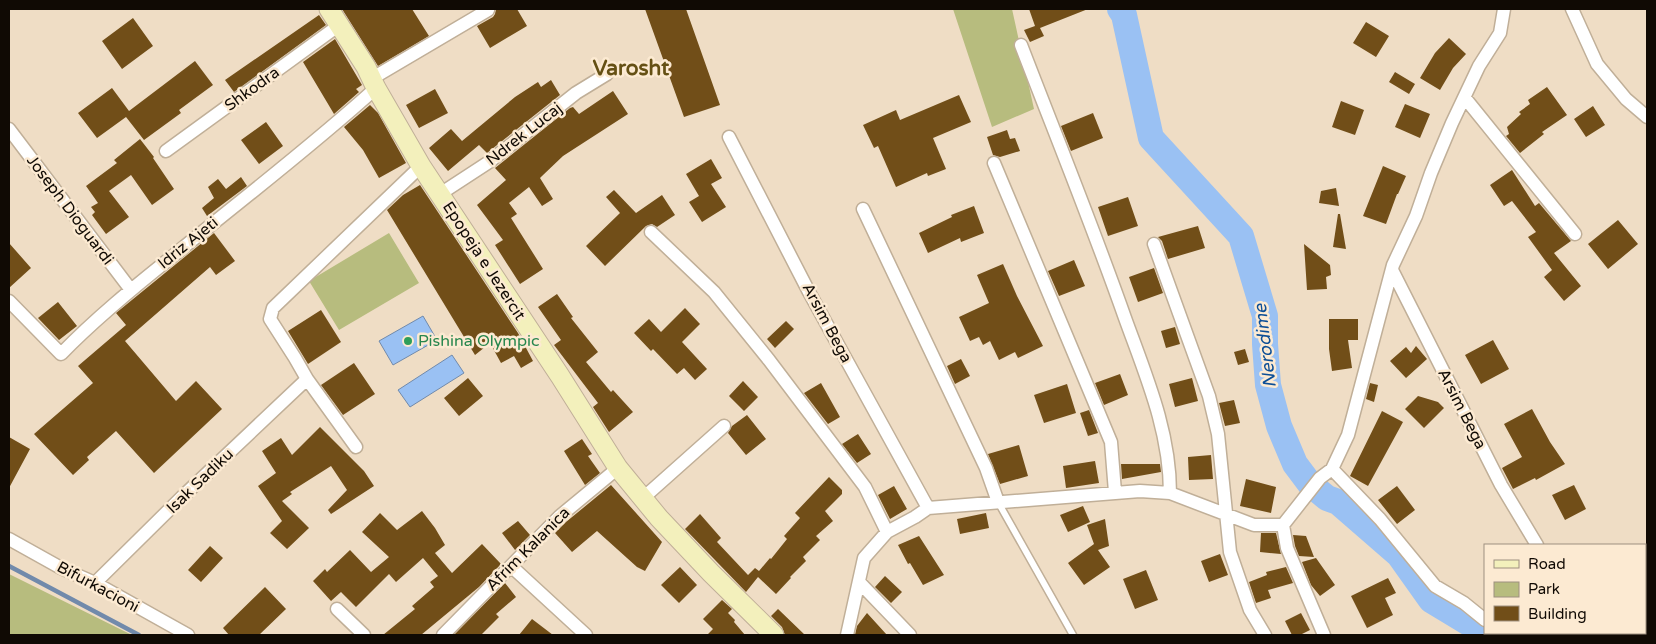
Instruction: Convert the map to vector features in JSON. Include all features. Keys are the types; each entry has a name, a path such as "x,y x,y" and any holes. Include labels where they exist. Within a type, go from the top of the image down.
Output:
{"main road":[{"name":"Epopeja e Jezercit","path":"329,9 338,26 366,67 373,83 421,166 560,376 618,468 642,499 711,573 774,635"}],"street":[{"path":"1324,635 1287,548 1283,525 1320,478 1332,469 1348,435 1392,270 1416,216 1443,145 1479,66 1500,33 1504,9"},
{"path":"1572,9 1597,64 1626,99 1647,117"},
{"name":"Idriz Ajeti","path":"9,301 61,354 86,329 131,290 325,132 373,83 488,10"},
{"name":"Shkodra","path":"166,151 338,26"},
{"path":"1021,45 1114,286 1160,416 1170,472 1170,493"},
{"name":"Ndrek Lucaj","path":"440,194 489,162 576,93 607,74"},
{"path":"1465,98 1575,234"},
{"name":"Joseph Dioguardi","path":"9,129 131,290"},
{"name":"Arsim Bega","path":"729,137 814,300 928,508"},
{"path":"994,163 1111,442 1115,492"},
{"path":"356,447 307,379 270,319 273,308 421,166"},
{"path":"863,209 986,468 998,502"},
{"path":"651,232 714,292 769,360 865,487 887,532"},
{"path":"1154,244 1209,396 1218,434 1230,552 1250,610 1264,635"},
{"name":"Arsim Bega","path":"1392,270 1501,486 1536,544"},
{"name":"Isak Sadiku","path":"95,584 182,497 307,379"},
{"path":"642,499 724,426"},
{"name":"Afrim Kalanica","path":"443,635 560,516 618,468"},
{"path":"1332,469 1380,519 1436,586 1464,603 1484,619"},
{"path":"847,635 864,558 887,532 928,508 1140,491 1170,493 1254,525 1283,525"},
{"name":"Bifurkacioni","path":"9,539 188,635"},
{"path":"511,566 586,635"},
{"path":"859,582 910,635"},
{"path":"337,609 364,635"}],"lane":[{"path":"998,502 1073,635"}],"green space":[{"path":"953,9 1012,9 1034,109 992,127"},
{"path":"389,233 419,283 339,330 309,281"},
{"path":"9,574 132,635 9,635"}],"water":[{"name":"Pishina Olympic","path":"423,316 437,340 393,365 379,341"},
{"path":"452,355 464,373 410,407 398,390"}],"building":[{"path":"342,9 412,9 429,36 378,66"},
{"path":"496,9 517,9 527,26 490,48 477,26 493,17"},
{"path":"645,9 686,9 720,105 684,117"},
{"path":"1029,9 1088,9 1040,28 1044,36 1030,42 1024,30 1035,26"},
{"path":"319,15 326,25 234,92 225,80"},
{"path":"133,18 153,46 122,69 102,41"},
{"path":"1366,22 1389,36 1376,57 1353,43"},
{"path":"1449,38 1466,54 1453,68 1440,90 1420,78 1435,53"},
{"path":"335,39 362,85 356,89 359,92 334,114 303,62"},
{"path":"195,61 213,85 179,110 181,113 144,140 126,117 97,138 78,113 112,88 129,111"},
{"path":"1395,72 1415,84 1409,94 1389,82"},
{"path":"551,80 560,95 487,153 479,145 448,171 429,148 451,129 462,141 515,97 538,82 541,87"},
{"path":"1547,87 1567,115 1542,132 1544,134 1520,153 1506,136 1509,134 1507,127 1521,114 1519,112 1530,104 1528,100"},
{"path":"435,89 448,113 419,128 406,105"},
{"path":"613,91 628,114 563,156 540,178 553,199 542,206 529,187 509,203 517,214 511,218 543,269 520,284 495,245 503,240 477,205 506,180 495,168 570,108 573,107 579,114"},
{"path":"959,95 971,122 933,138 946,169 928,176 927,173 896,187 878,146 874,148 863,125 896,110 900,120"},
{"path":"1341,101 1364,110 1355,135 1332,127"},
{"path":"1405,104 1430,114 1420,138 1395,127"},
{"path":"370,105 378,113 406,163 379,178 363,150 344,127"},
{"path":"1593,106 1605,125 1586,137 1574,119"},
{"path":"1093,113 1103,138 1071,151 1061,126"},
{"path":"266,122 283,146 259,164 241,140"},
{"path":"1007,130 1010,139 1015,138 1020,151 1000,157 993,155 987,137"},
{"path":"140,139 174,189 152,205 131,175 109,191 129,217 106,234 92,215 95,212 91,207 98,203 86,186 117,163 114,160"},
{"path":"711,159 722,178 711,184 726,207 702,222 689,202 699,196 686,174"},
{"path":"1383,166 1406,176 1386,224 1363,216"},
{"path":"1512,170 1535,206 1539,203 1571,241 1554,253 1581,286 1564,301 1544,277 1552,270 1528,237 1536,232 1512,201 1504,206 1490,185"},
{"path":"241,177 247,186 207,216 202,208 214,198 208,187 218,179 226,189"},
{"path":"420,185 518,333 533,361 521,368 514,356 501,363 490,343 475,355 387,210 403,195"},
{"path":"1336,188 1339,206 1319,203 1321,191"},
{"path":"614,190 636,213 662,195 675,215 657,227 652,224 646,226 605,266 586,246 620,213 606,197"},
{"path":"1128,197 1138,226 1108,236 1098,207"},
{"path":"974,206 984,233 961,242 960,238 928,253 919,233 952,217 951,215"},
{"path":"1338,214 1340,214 1346,249 1333,247"},
{"path":"1618,220 1638,244 1608,269 1588,244"},
{"path":"1198,226 1205,248 1168,259 1162,241 1158,237"},
{"path":"214,233 235,261 216,275 210,267 125,341 176,401 196,381 222,409 154,473 116,431 87,457 89,460 73,475 34,434 93,383 78,366 126,325 116,313"},
{"path":"9,243 31,268 9,288"},
{"path":"1304,244 1330,265 1331,275 1326,277 1327,289 1307,290"},
{"path":"1074,260 1085,286 1059,296 1048,271"},
{"path":"1003,264 1043,346 1018,358 1015,352 999,360 990,341 983,345 979,337 970,341 959,317 989,303 977,275"},
{"path":"1154,268 1163,293 1138,302 1129,277"},
{"path":"557,294 573,317 571,318 598,352 586,362 611,392 613,390 633,412 609,432 593,407 598,403 554,345 561,340 538,307"},
{"path":"58,302 77,326 59,340 38,318"},
{"path":"685,308 700,324 682,342 707,369 695,380 684,368 677,374 653,349 651,351 634,333 649,319 661,332"},
{"path":"321,310 341,342 308,364 288,331"},
{"path":"1329,319 1358,319 1358,340 1348,340 1352,368 1332,371 1329,349"},
{"path":"786,321 794,329 775,348 767,339"},
{"path":"1175,327 1180,344 1166,348 1161,331"},
{"path":"1493,340 1509,369 1481,384 1465,355"},
{"path":"1416,346 1427,359 1406,378 1390,361 1406,347 1411,353"},
{"path":"1245,349 1249,362 1238,365 1234,352"},
{"path":"961,359 970,376 955,384 947,366"},
{"path":"354,363 375,394 343,415 321,385"},
{"path":"1120,374 1128,395 1104,405 1095,383"},
{"path":"468,378 483,396 459,416 444,398"},
{"path":"1192,378 1198,401 1175,407 1169,384"},
{"path":"743,381 758,397 744,411 729,396"},
{"path":"821,383 840,417 828,424 804,393"},
{"path":"1370,383 1378,385 1374,402 1366,399"},
{"path":"1067,384 1076,413 1044,423 1034,395"},
{"path":"1418,396 1438,402 1444,408 1424,428 1405,409"},
{"path":"1234,400 1240,423 1225,426 1219,403"},
{"path":"1532,409 1550,442 1565,464 1536,480 1535,478 1513,489 1502,468 1522,457 1504,424"},
{"path":"1089,410 1098,433 1088,436 1080,413"},
{"path":"1382,411 1403,422 1368,486 1350,476"},
{"path":"747,415 766,439 746,455 728,433 732,426"},
{"path":"320,427 364,471 374,486 331,514 328,510 347,490 331,466 290,492 292,494 282,501 309,528 287,549 270,533 282,521 258,486 276,473 262,451 281,438 292,455"},
{"path":"858,434 871,454 857,463 842,444"},
{"path":"9,437 30,449 9,488"},
{"path":"582,439 592,454 588,456 600,473 585,485 564,451"},
{"path":"1019,445 1028,476 1000,484 988,454"},
{"path":"1211,455 1213,479 1189,480 1188,457"},
{"path":"1095,461 1099,483 1066,488 1063,466"},
{"path":"1121,464 1160,464 1161,472 1122,479"},
{"path":"829,477 842,490 842,494 825,511 833,521 816,536 820,540 803,557 806,561 776,594 758,577 746,592 685,529 700,514 721,538 717,542 748,575 755,568 759,571 771,559 787,539 784,536 800,518 795,513"},
{"path":"1246,479 1276,487 1271,513 1240,506"},
{"path":"611,485 662,542 645,571 637,567 597,531 572,552 555,533"},
{"path":"1574,485 1586,509 1565,520 1552,495"},
{"path":"894,486 907,509 890,519 878,495"},
{"path":"1397,486 1415,510 1397,524 1378,500"},
{"path":"1083,506 1090,522 1068,532 1060,515"},
{"path":"422,511 445,545 435,553 452,573 482,544 501,564 479,587 421,635 383,635 415,609 412,606 434,587 430,582 438,576 423,558 396,582 389,574 356,607 341,592 331,601 313,581 325,569 327,572 350,550 371,572 389,557 362,532 380,513 397,530"},
{"path":"986,513 989,528 960,534 957,519"},
{"path":"1105,519 1109,546 1098,550 1110,567 1084,585 1068,563 1094,544 1087,525"},
{"path":"518,521 530,535 515,550 502,533"},
{"path":"1261,533 1276,533 1281,554 1260,552"},
{"path":"1293,535 1306,536 1314,557 1299,556"},
{"path":"919,536 944,575 923,585 910,563 908,564 898,545"},
{"path":"210,546 223,558 201,582 188,570"},
{"path":"1220,554 1228,575 1209,582 1201,561"},
{"path":"1316,558 1335,585 1320,596 1311,585 1302,562"},
{"path":"680,567 697,585 679,603 661,585"},
{"path":"1286,567 1293,583 1268,590 1271,598 1256,603 1249,582 1267,575 1266,572"},
{"path":"1146,570 1158,600 1135,609 1123,579"},
{"path":"885,576 902,592 891,603 875,587"},
{"path":"1388,578 1396,593 1385,598 1393,615 1367,628 1351,596"},
{"path":"505,583 516,597 496,614 499,617 481,635 454,635"},
{"path":"265,587 286,609 259,635 229,635 223,628"},
{"path":"722,600 732,609 728,613 745,635 707,635 713,629 703,619"},
{"path":"778,609 805,635 785,635 782,627 771,616"},
{"path":"867,613 887,635 855,635 857,626"},
{"path":"1301,613 1310,630 1300,635 1292,635 1285,621"},
{"path":"532,619 553,635 519,635"}],"waterway":[{"name":"Nerodime","path":"1120,9 1124,15 1151,138 1241,236 1265,316 1268,385 1279,426 1295,464 1310,484 1327,498 1338,502 1399,555 1431,600 1479,629 1482,635"},
{"path":"9,566 139,635"}],"place":[{"name":"Pishina Olympic","path":"408,341"}],"district":[{"name":"Varosht","path":"631,68"}]}
